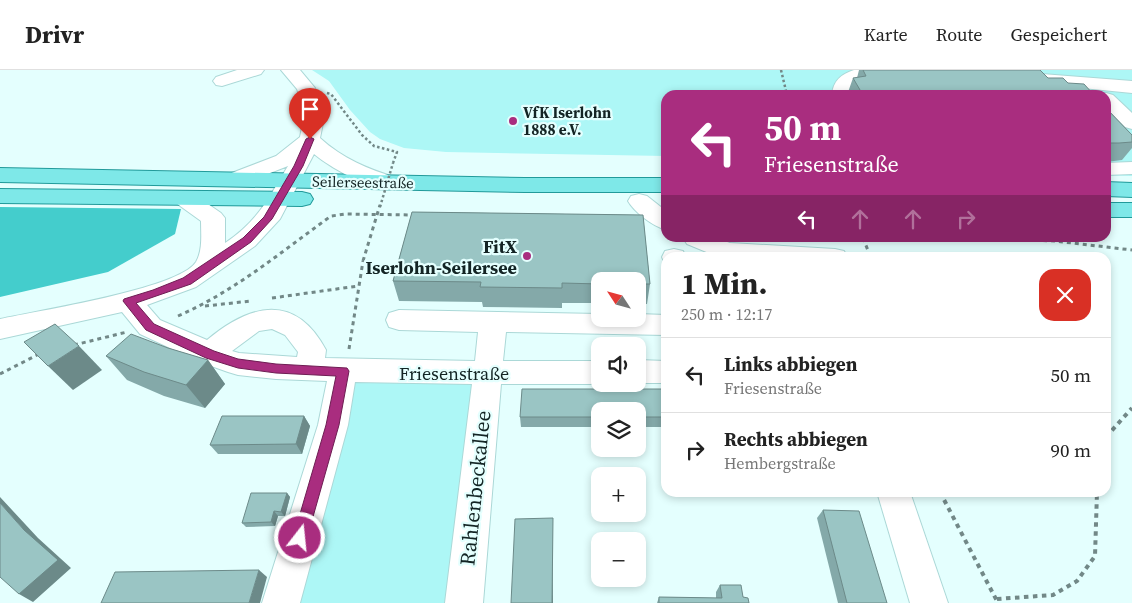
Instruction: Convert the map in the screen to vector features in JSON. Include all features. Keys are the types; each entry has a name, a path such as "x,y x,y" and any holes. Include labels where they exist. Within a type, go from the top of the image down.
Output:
{"main road":[{"name":"Seilerseestraße","path":"0,196 184,198 285,190 391,173 661,184"},
{"name":"Seilerseestraße","path":"0,175 237,179 285,190 661,202"},
{"path":"1111,189 1132,190"},
{"path":"1111,210 1132,210"}],"street":[{"path":"222,81 255,70"},
{"path":"0,329 157,293 187,281 247,240 268,219 285,190 310,139 314,113 308,93 290,70"},
{"path":"842,90 844,82 851,74 864,72 912,72"},
{"path":"1009,75 1081,90"},
{"path":"1111,93 1132,87"},
{"path":"1111,97 1132,104"},
{"path":"1111,101 1132,123"},
{"path":"310,139 323,153 346,168 391,173"},
{"path":"237,179 283,160 310,139"},
{"path":"1111,169 1132,168"},
{"path":"184,198 213,218 213,250 205,269"},
{"path":"639,201 661,218"},
{"path":"704,242 726,251 759,245 803,252"},
{"name":"Friesenstraße","path":"128,301 150,327 210,354 238,364 343,371 591,372"},
{"path":"210,354 244,326 259,319 278,319 295,328 312,350 308,370"},
{"path":"399,320 661,324"},
{"name":"Rahlenbeckallee","path":"464,603 493,321"},
{"path":"281,603 332,425 343,371"},
{"path":"646,372 661,372"},
{"path":"895,497 929,603"}],"path":[{"path":"781,70 786,90"},
{"path":"308,93 331,94 362,135 374,146 397,152 363,261 349,348 343,371"},
{"path":"67,347 150,327 204,306 243,283 331,216 346,214 422,216"},
{"path":"1063,242 1132,250"},
{"path":"265,300 358,286"},
{"path":"204,306 256,301"},
{"path":"0,374 40,353"},
{"path":"1111,431 1132,408"},
{"path":"943,497 998,601 1053,595 1077,581 1095,556 1097,497"}],"shaded area":[{"name":"VfK Iserlohn 1888 e.V.","path":"312,70 1132,70 1132,176 1111,175 1111,90 661,90 661,156 446,152 404,148 380,139 370,132 350,110 329,81"},
{"path":"0,207 181,209 175,234 108,272 0,297"},
{"path":"349,376 483,377 455,603 285,603"}],"building":[{"path":"863,70 1040,70 1048,78 1063,78 1068,83 1084,84 1089,90 860,90 853,78 866,76"},
{"path":"1111,113 1132,135 1132,142 1111,143"},
{"name":"FitX Iserlohn-Seilersee","path":"412,212 643,215 650,284 646,284 646,272 591,272 591,284 562,283 562,288 480,287 481,282 393,281"},
{"path":"55,324 79,346 48,366 24,342"},
{"path":"131,334 208,360 186,385 144,372 106,356"},
{"path":"522,389 591,389 591,392 646,392 646,389 661,389 661,417 646,417 646,402 591,402 591,417 520,417"},
{"path":"222,416 304,416 296,444 210,445"},
{"path":"251,493 287,493 281,512 274,511 271,522 242,523"},
{"path":"0,503 24,530 58,560 19,594 0,577"},
{"path":"823,510 859,511 887,603 847,603"},
{"path":"553,518 552,603 511,603 515,519"},
{"path":"259,570 249,603 101,603 115,572"},
{"path":"720,585 741,585 743,597 748,598 749,603 659,603 659,597 722,598"}],"place":[{"name":"VfK Iserlohn 1888 e.V.","path":"513,121"},
{"name":"FitX Iserlohn-Seilersee","path":"527,256"}],"route":[{"path":"300,538 332,425 343,371 238,364 210,354 150,327 128,301 157,293 187,281 247,240 268,219 298,166 310,139"}]}
